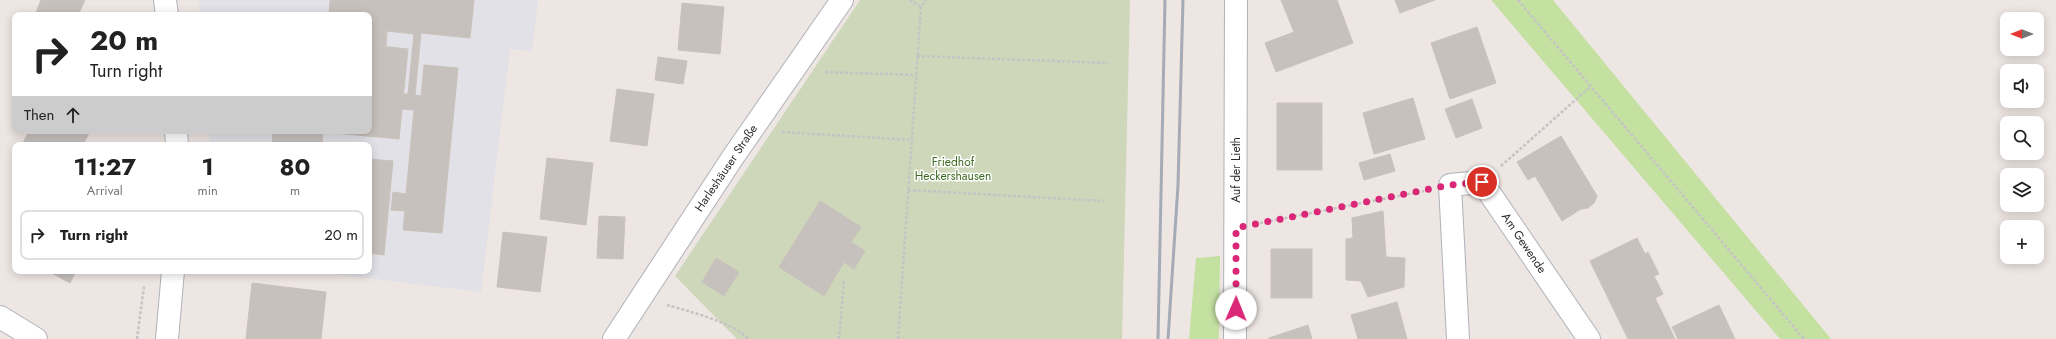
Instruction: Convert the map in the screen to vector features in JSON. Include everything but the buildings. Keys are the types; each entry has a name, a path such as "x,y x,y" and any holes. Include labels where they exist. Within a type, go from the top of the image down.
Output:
{"street":[{"path":"165,0 167,12"},
{"name":"Harleshäuser Straße","path":"614,339 640,297 745,139 842,0"},
{"name":"Auf der Lieth","path":"1235,339 1236,0"},
{"path":"1458,339 1450,185 1482,182"},
{"name":"Am Gewende","path":"1482,182 1589,339"},
{"path":"167,339 173,274"},
{"path":"0,317 36,339"}],"path":[{"path":"910,0 921,7"},
{"path":"898,339 921,7 926,0"},
{"path":"1518,0 1804,339"},
{"path":"917,56 1108,63"},
{"path":"824,72 916,75"},
{"path":"1482,182 1590,87"},
{"path":"782,132 912,140"},
{"path":"1236,228 1450,185"},
{"path":"908,190 1104,201"},
{"path":"137,339 145,279"},
{"path":"839,339 844,280"},
{"path":"640,297 699,315 742,333 748,339"}],"shaded area":[{"path":"199,0 538,0 532,51 510,49 481,292 333,274 372,274 372,142 210,142 209,134 372,134 372,12 200,12"}],"green space":[{"name":"Friedhof Heckershausen","path":"860,0 1130,0 1122,339 737,339 675,276"},
{"path":"1491,0 1553,0 1831,339 1780,339"},
{"path":"1220,256 1219,339 1189,339 1196,258"}],"railway":[{"path":"1158,339 1165,0"},
{"path":"1168,339 1178,185 1183,0"}],"route":[{"path":"1236,309 1236,228 1450,185 1482,182"}]}
